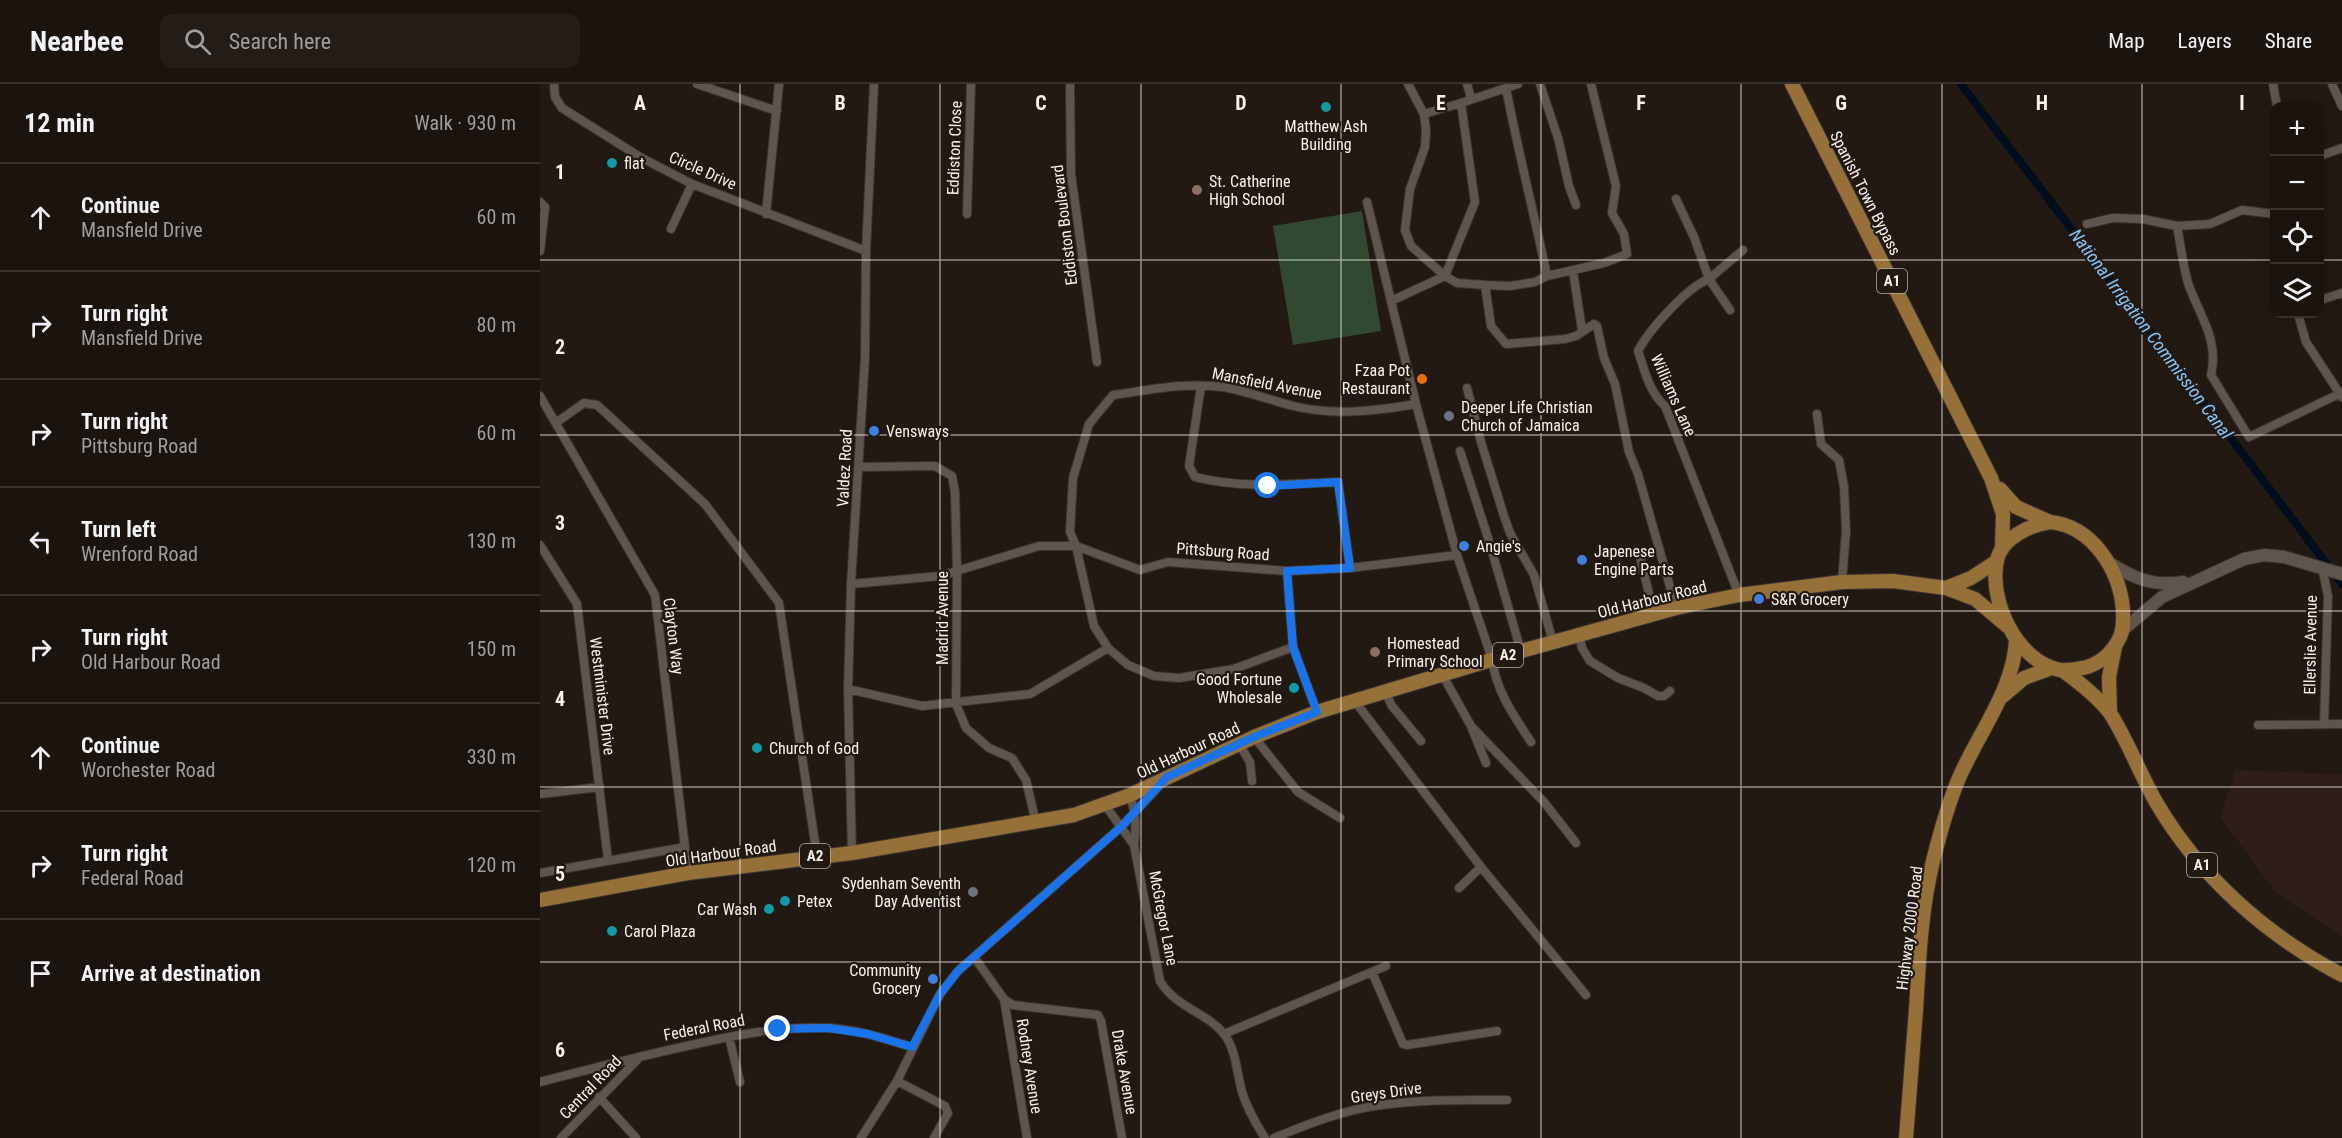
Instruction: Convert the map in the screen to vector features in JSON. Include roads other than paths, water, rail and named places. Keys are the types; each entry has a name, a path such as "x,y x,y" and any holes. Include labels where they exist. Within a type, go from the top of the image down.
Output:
{"main road":[{"name":"Spanish Town Bypass","path":"1792,84 1991,478 2003,513 2000,555"},
{"name":"Spanish Town Bypass","path":"1991,478 2016,507 2050,522"},
{"path":"1946,588 1971,578 2000,555 2021,532 2050,522"},
{"name":"A1","path":"2050,522 2065,525 2083,535 2101,551 2119,587 2124,629 2115,647 2109,677 2110,713"},
{"name":"A1","path":"2000,555 1998,596 2007,626 2016,639 2036,657 2086,688 2110,713 2157,804 2208,873 2261,922 2324,966 2342,975"},
{"path":"2124,629 2162,597 2244,559 2264,555 2284,556 2338,573"},
{"path":"2108,562 2131,577 2148,583 2162,585 2196,580"},
{"name":"Old Harbour Road","path":"540,900 688,873 852,853 1074,815 1130,795 1254,737 1317,712 1553,642 1676,608 1739,595 1842,582 1893,581 1946,588 1983,604 2007,626"},
{"name":"Highway 2000 Road","path":"1906,1138 1920,957 1932,863 1947,810 1960,777 1999,699 2013,664 2016,639"},
{"name":"A1","path":"2057,669 2093,664 2115,647"},
{"name":"Highway 2000 Road","path":"1999,699 2024,678 2057,669"}],"street":[{"name":"Circle Drive","path":"554,84 555,97 562,108 640,157 692,184 866,251"},
{"path":"697,84 777,111"},
{"path":"766,214 779,84"},
{"name":"Valdez Road","path":"852,853 848,689 851,584 865,358 866,251 873,84"},
{"name":"Eddiston Close","path":"967,214 971,84"},
{"name":"Eddiston Boulevard","path":"1070,84 1071,174 1097,362"},
{"path":"1408,84 1424,114 1425,147 1410,189 1405,230 1411,246 1445,276 1457,282 1485,285 1527,284 1547,276 1573,271 1627,254 1624,234 1612,213 1611,207 1617,186 1591,84"},
{"path":"1467,84 1471,98"},
{"path":"1424,114 1518,84"},
{"path":"1540,84 1558,138 1569,186 1576,205"},
{"path":"2273,84 2276,102"},
{"path":"2332,84 2342,106"},
{"path":"1506,88 1521,170 1534,214 1547,276"},
{"path":"1391,301 1445,276 1475,202 1461,103"},
{"path":"2324,154 2342,148"},
{"path":"670,229 692,184"},
{"path":"1676,199 1694,237 1709,279 1730,310"},
{"path":"540,202 545,207 540,250"},
{"path":"1367,202 1416,404 1458,555 1492,659 1494,674 1509,710 1531,742"},
{"path":"2087,224 2113,218 2143,219 2177,226 2210,224 2242,210 2270,214"},
{"path":"2177,226 2188,284 2210,331 2215,359 2211,375 2249,437 2341,396 2306,342 2299,318"},
{"path":"1709,279 1743,250"},
{"path":"1573,271 1582,330"},
{"name":"Williams Lane","path":"1709,279 1695,287 1677,303 1653,329 1638,351 1655,398 1665,406 1739,595"},
{"path":"1485,285 1491,326 1506,344 1565,339 1576,336 1594,324 1597,326 1604,358 1615,384 1629,452 1638,474 1676,608"},
{"path":"2324,298 2342,292"},
{"name":"Mansfield Avenue","path":"1293,647 1234,669 1179,678 1154,676 1128,665 1108,648 1094,626 1076,546 1070,531 1073,478 1089,424 1113,395 1182,386 1223,387 1296,407 1334,411 1375,411 1416,404"},
{"path":"1201,386 1189,466 1195,477 1223,484 1338,482 1350,568"},
{"path":"1467,388 1480,442 1504,516 1510,533 1534,575 1553,642"},
{"name":"Clayton Way","path":"540,396 655,595 688,873"},
{"path":"557,422 585,403 597,405 705,504 779,603 817,856"},
{"path":"1817,414 1821,444 1839,460 1844,487 1846,531 1842,582"},
{"path":"1460,451 1521,651"},
{"name":"Madrid Avenue","path":"859,467 935,466 952,476 955,492 957,571 956,704 966,728 989,748 1012,758 1026,780 1036,823"},
{"name":"Westminister Drive","path":"540,545 577,604 608,860"},
{"name":"Pittsburg Road","path":"851,584 921,579 957,571 1039,546 1076,546 1140,570 1168,562 1191,562 1226,568 1287,571 1350,568 1458,555"},
{"path":"1639,554 1654,614"},
{"name":"Ellerslie Avenue","path":"2320,567 2328,596 2324,724"},
{"path":"1287,571 1293,647 1317,712"},
{"path":"1579,635 1582,648 1590,661 1618,678 1658,696 1664,696 1670,691"},
{"path":"848,689 922,706 1030,694 1108,648"},
{"path":"1442,674 1471,726 1486,764"},
{"path":"1385,692 1392,706 1421,741"},
{"path":"1354,700 1481,867 1586,996"},
{"path":"2258,725 2342,724"},
{"path":"1471,726 1544,802 1576,843"},
{"path":"1254,737 1298,792 1340,818"},
{"path":"1239,744 1250,762 1252,781"},
{"path":"861,1138 897,1081 940,994 958,971 1121,827 1167,777"},
{"path":"540,794 600,787"},
{"path":"1130,795 1136,813"},
{"name":"McGregor Lane","path":"1105,805 1134,845"},
{"name":"McGregor Lane","path":"1136,813 1137,829 1134,845 1160,981 1174,998 1224,1034"},
{"path":"540,873 685,847"},
{"path":"1459,888 1481,867"},
{"path":"974,957 1004,999"},
{"path":"1265,1138 1243,1095 1230,1046 1224,1034 1386,966"},
{"path":"1372,972 1403,1044 1497,1031"},
{"name":"Rodney Avenue","path":"1004,999 1026,1138"},
{"name":"Drake Avenue","path":"1004,999 1013,1005 1098,1016 1101,1021 1122,1138"},
{"name":"Federal Road","path":"540,1082 729,1036 778,1029 828,1028 868,1034 912,1047"},
{"path":"729,1036 740,1082"},
{"name":"Central Road","path":"567,1136 599,1097 641,1056"},
{"path":"897,1081 945,1106 948,1113 934,1138"},
{"path":"599,1097 636,1138"},
{"name":"Greys Drive","path":"1274,1138 1320,1119 1379,1105 1443,1100 1507,1100"}],"waterway":[{"name":"National Irrigation Commission Canal","path":"1961,84 2342,584"}],"place":[{"name":"Matthew Ash Building","path":"1326,107"},
{"name":"flat","path":"612,163"},
{"name":"St. Catherine High School","path":"1197,190"},
{"name":"Fzaa Pot Restaurant","path":"1422,379"},
{"name":"Deeper Life Christian Church of Jamaica","path":"1449,416"},
{"name":"Vensways","path":"874,431"},
{"name":"Angie's","path":"1464,546"},
{"name":"Japenese Engine Parts","path":"1582,560"},
{"name":"S&R Grocery","path":"1759,599"},
{"name":"Homestead Primary School","path":"1375,652"},
{"name":"Good Fortune Wholesale","path":"1294,688"},
{"name":"Church of God","path":"757,748"},
{"name":"Sydenham Seventh Day Adventist","path":"973,892"},
{"name":"Petex","path":"785,901"},
{"name":"Car Wash","path":"769,909"},
{"name":"Carol Plaza","path":"612,931"},
{"name":"Community Grocery","path":"933,979"}]}
